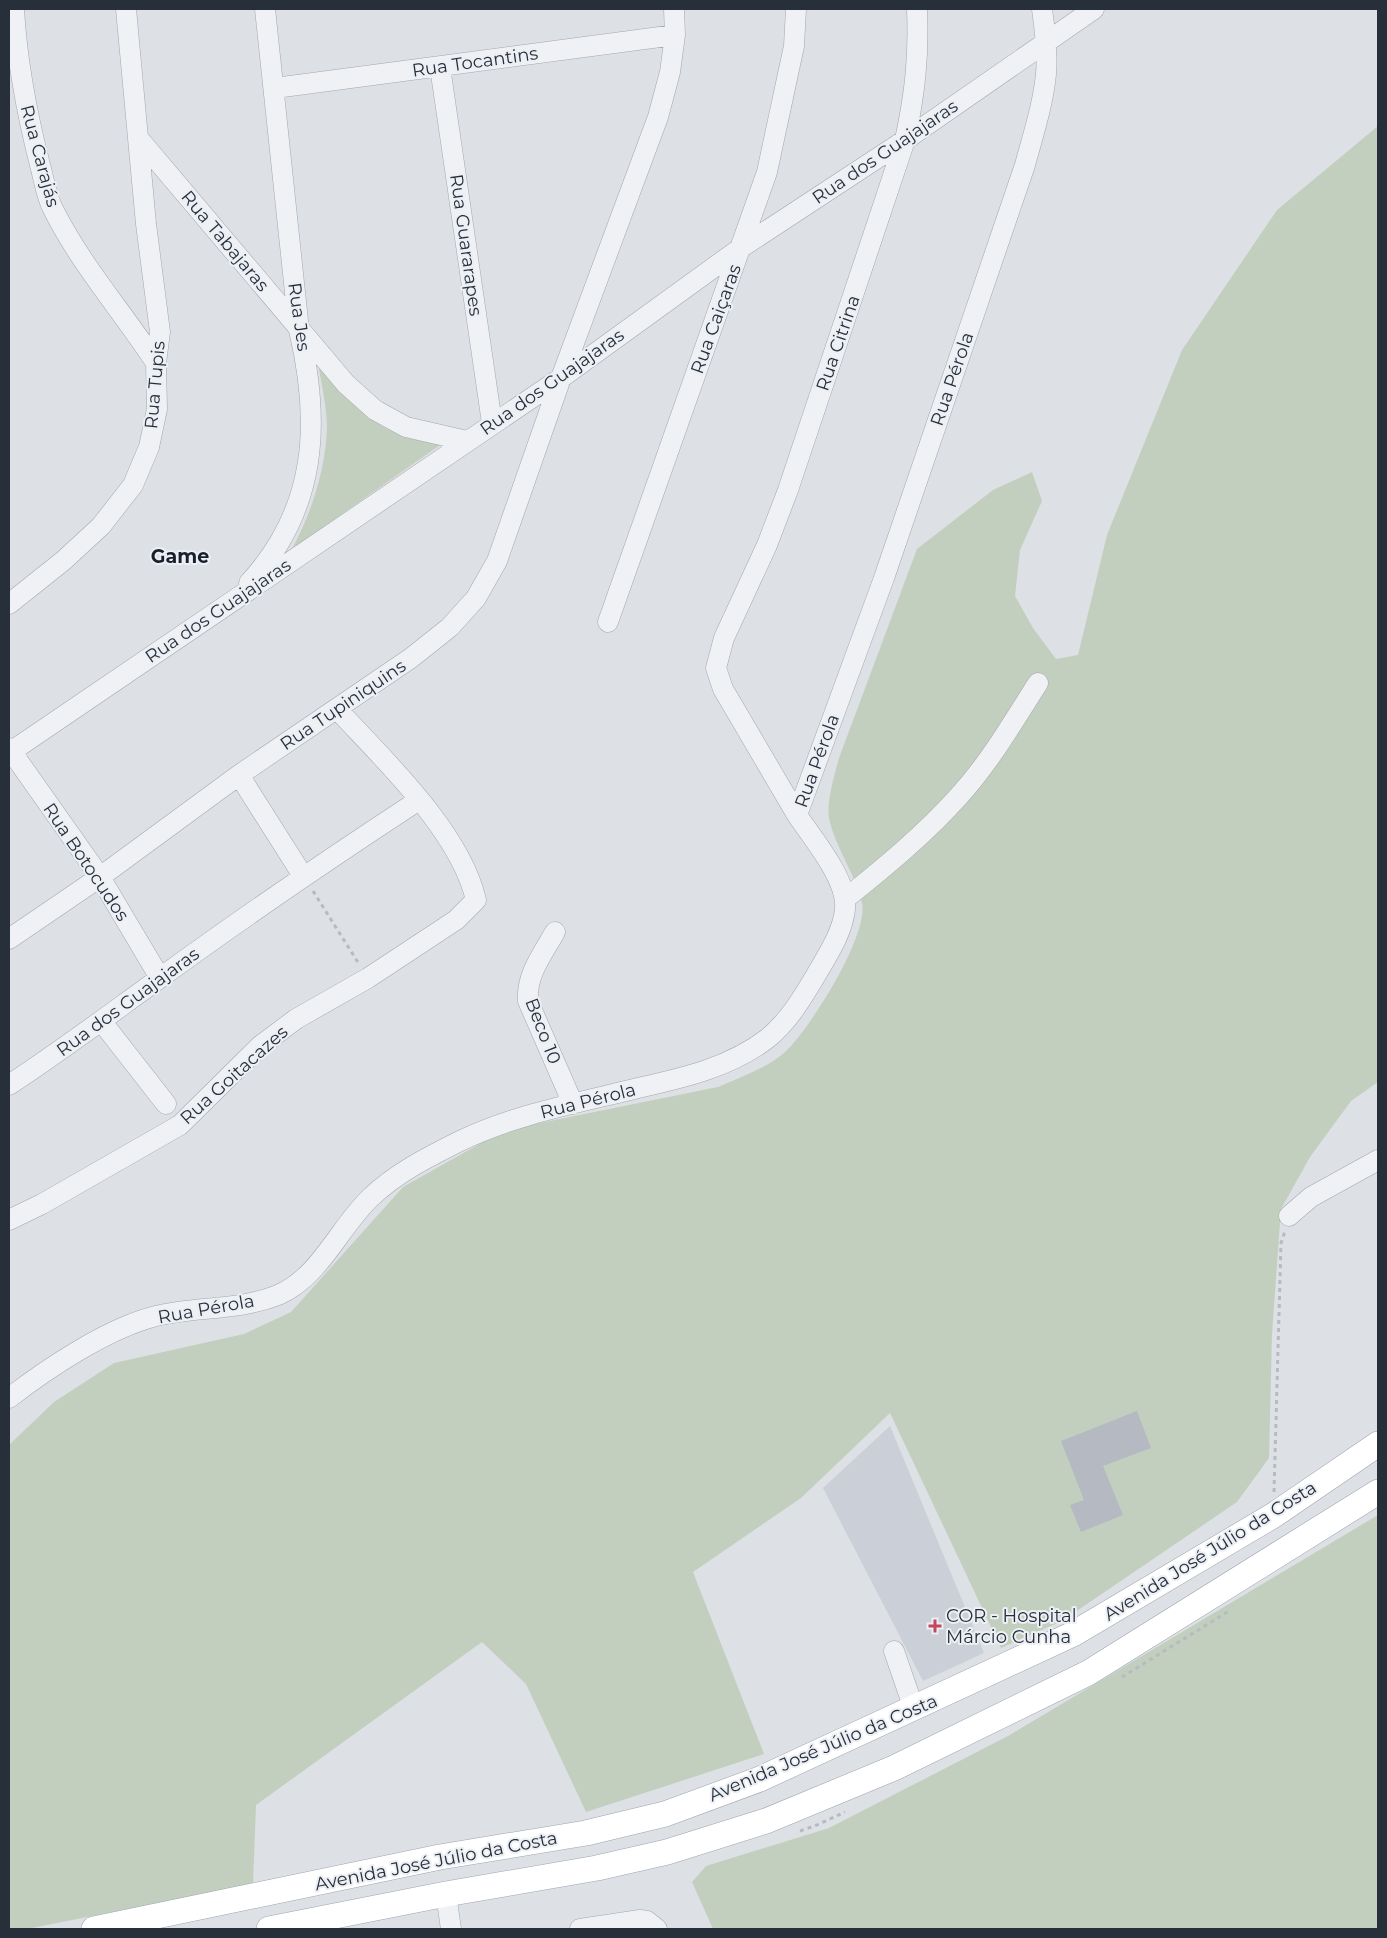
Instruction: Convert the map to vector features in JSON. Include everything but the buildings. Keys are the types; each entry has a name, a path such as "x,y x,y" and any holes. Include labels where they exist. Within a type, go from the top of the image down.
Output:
{"main road":[{"name":"Avenida José Júlio da Costa","path":"94,1929 440,1857 586,1833 665,1814 760,1779 1073,1634 1274,1515 1378,1444"},
{"name":"Avenida José Júlio da Costa","path":"269,1929 446,1894 597,1868 667,1852 766,1822 865,1781 994,1721 1088,1673 1378,1492"},
{"path":"440,1857 446,1894"}],"street":[{"name":"Rua Carajás","path":"14,9 16,45 26,109 52,207 105,293 136,332 156,363"},
{"path":"126,9 139,139"},
{"name":"Rua Jes","path":"231,603 260,572 286,532 301,495 310,463 308,374 299,330 275,88 265,9"},
{"name":"Rua Tupiniquins","path":"9,939 100,877 239,775 411,658 450,627 476,598 497,561 561,378 658,117 670,72 675,35 674,9"},
{"name":"Rua Caiçaras","path":"608,622 767,172 784,100 794,46 796,9"},
{"name":"Rua Citrina","path":"797,815 723,689 716,668 724,638 763,553 788,490 906,140 915,92 919,51 916,9"},
{"name":"Rua Pérola","path":"9,1398 46,1372 123,1328 156,1316 236,1307 278,1295 306,1278 370,1199 407,1169 463,1140 510,1121 684,1077 732,1060 770,1037 801,1001 841,927 845,900 834,872 797,815 884,578 1025,165 1040,110 1046,74 1046,41 1042,9"},
{"name":"Rua dos Guajajaras","path":"9,751 231,603 492,423 561,378 742,247 906,140 1094,9"},
{"name":"Rua Tocantins","path":"275,88 675,35"},
{"name":"Rua Guararapes","path":"440,67 492,423"},
{"name":"Rua Tupis","path":"9,604 63,561 102,526 133,485 149,447 157,409 156,363 160,332 146,224 139,139"},
{"name":"Rua Tabajaras","path":"139,139 346,384 375,410 406,427 468,441"},
{"path":"845,900 911,844 959,796 983,767 1038,683"},
{"path":"337,709 419,800"},
{"name":"Rua Botocudos","path":"9,751 100,877 160,978"},
{"path":"239,775 303,876"},
{"name":"Rua dos Guajajaras","path":"9,1085 102,1022 160,978 303,876 419,800"},
{"name":"Rua Goitacazes","path":"9,1220 42,1204 180,1125 260,1046 296,1019 368,978 456,920 476,900 468,873 444,833 419,800"},
{"name":"Beco 10","path":"555,932 532,972 527,988 528,1001 573,1104"},
{"path":"102,1022 166,1104"},
{"path":"1289,1216 1300,1204 1311,1197 1378,1160"},
{"path":"894,1651 914,1709"},
{"path":"446,1894 451,1929"},
{"path":"580,1929 640,1920 647,1921 656,1928"}],"path":[{"path":"303,876 368,978"},
{"path":"1274,1515 1281,1243 1289,1216"}],"shaded area":[{"path":"890,1426 984,1653 923,1681 823,1488"}],"green space":[{"path":"1378,126 1378,1082 1351,1101 1310,1157 1281,1209 1272,1334 1269,1458 1237,1502 1062,1621 1001,1648 890,1413 801,1498 693,1572 764,1754 586,1812 526,1684 482,1642 256,1805 253,1884 27,1929 9,1929 9,1445 54,1402 114,1363 244,1334 291,1312 403,1187 483,1142 520,1127 718,1087 762,1067 785,1052 809,1024 836,981 856,937 862,918 862,903 859,892 829,818 830,796 839,758 917,549 993,490 1032,472 1042,501 1020,550 1015,596 1033,628 1056,659 1078,655 1107,535 1182,350 1277,210"},
{"path":"317,356 343,390 369,417 401,435 443,443 292,549 306,520 324,460 327,428 326,410"},
{"path":"1378,1515 1378,1929 713,1929 692,1882 706,1866 829,1828 1008,1736"}],"place":[{"name":"COR - Hospital Márcio Cunha","path":"935,1626"}],"district":[{"name":"Game","path":"180,556"}]}
